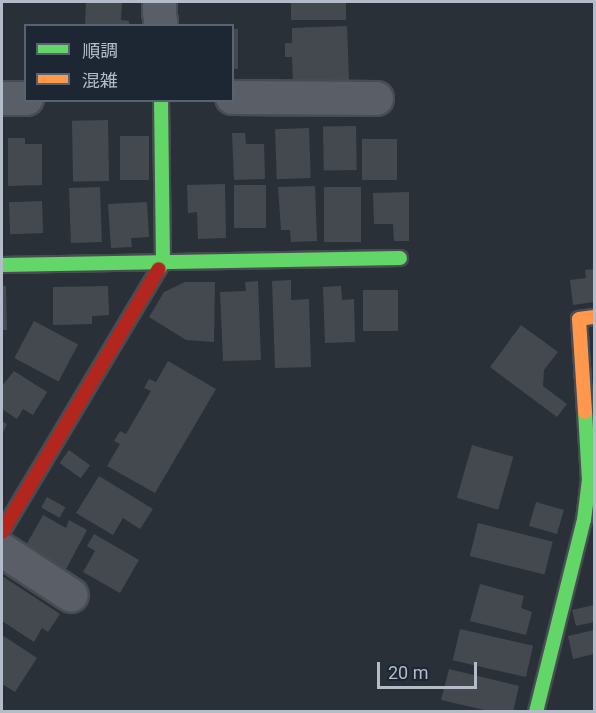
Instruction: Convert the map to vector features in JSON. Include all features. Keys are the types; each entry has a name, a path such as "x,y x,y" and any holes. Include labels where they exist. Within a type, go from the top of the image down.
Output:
{"street":[{"path":"159,2 159,24"},
{"path":"234,97 376,98"},
{"path":"2,98 24,98"},
{"path":"2,532 163,262 161,102"},
{"path":"2,265 400,258"},
{"path":"536,711 584,520 589,481 579,319 594,316"},
{"path":"2,550 71,595"}],"building":[{"path":"86,2 122,2 121,20 129,21 129,24 85,24"},
{"path":"291,2 346,2 346,20 291,20"},
{"path":"347,26 349,80 293,82 292,57 285,57 285,43 292,43 292,28"},
{"path":"234,29 238,29 238,69 234,69"},
{"path":"108,120 109,181 73,182 72,121"},
{"path":"356,126 357,170 324,171 323,127"},
{"path":"309,128 311,178 277,179 275,129"},
{"path":"232,133 245,133 246,144 264,144 265,179 234,180"},
{"path":"120,136 149,136 149,180 120,180"},
{"path":"8,138 25,138 25,144 42,144 42,185 8,186"},
{"path":"362,139 397,139 397,180 362,180"},
{"path":"225,184 226,238 198,239 197,212 188,213 187,185"},
{"path":"234,185 266,185 266,228 234,228"},
{"path":"315,186 317,241 291,242 290,230 281,230 278,187"},
{"path":"100,187 102,242 71,243 69,188"},
{"path":"324,187 361,187 361,242 324,242"},
{"path":"409,192 409,241 394,241 393,224 374,224 373,193"},
{"path":"42,201 43,233 10,234 9,202"},
{"path":"147,202 149,237 131,238 132,247 111,248 108,204"},
{"path":"594,269 594,302 573,305 570,280 586,278 585,270"},
{"path":"291,280 291,300 309,299 311,367 275,368 272,281"},
{"path":"258,281 261,360 223,361 220,292 246,291 245,282"},
{"path":"185,282 215,282 214,342 186,340 149,317 164,292"},
{"path":"2,286 6,286 7,330 2,330"},
{"path":"108,286 109,315 92,316 92,324 53,325 53,287"},
{"path":"341,286 342,300 354,299 355,342 325,343 323,287"},
{"path":"363,290 398,290 398,331 363,331"},
{"path":"34,321 78,344 58,382 14,358"},
{"path":"521,325 558,352 544,370 543,386 567,404 557,417 490,367"},
{"path":"168,361 216,389 155,493 107,466 120,444 114,441 120,431 126,434 151,391 144,388 149,379 156,382"},
{"path":"14,371 47,392 33,415 23,409 17,419 2,409 2,386"},
{"path":"2,421 7,424 2,434"},
{"path":"472,445 513,457 498,510 457,498"},
{"path":"69,450 90,465 81,478 60,463"},
{"path":"99,476 153,509 140,529 123,518 113,535 76,513"},
{"path":"47,497 65,507 60,518 41,507"},
{"path":"536,502 564,510 557,534 529,526"},
{"path":"43,515 66,528 69,520 87,530 66,569 25,547"},
{"path":"478,523 553,542 544,575 470,556"},
{"path":"94,534 139,560 120,593 83,572 95,551 87,546"},
{"path":"2,576 60,614 48,632 42,628 34,642 2,621"},
{"path":"480,584 524,596 521,608 532,612 526,635 470,621"},
{"path":"594,605 594,622 576,626 572,610"},
{"path":"460,629 533,646 526,677 453,660"},
{"path":"594,630 594,654 573,659 568,636"},
{"path":"2,635 37,658 15,692 2,684"},
{"path":"449,669 519,686 513,712 493,712 441,700"}],"traffic: fast":[{"path":"159,269 163,262 161,102"},
{"path":"2,265 400,258"},
{"path":"536,712 584,520 589,481 585,412"}],"traffic: slow":[{"path":"585,412 579,319 594,317"}],"traffic: jam":[{"path":"2,532 159,269"}]}
